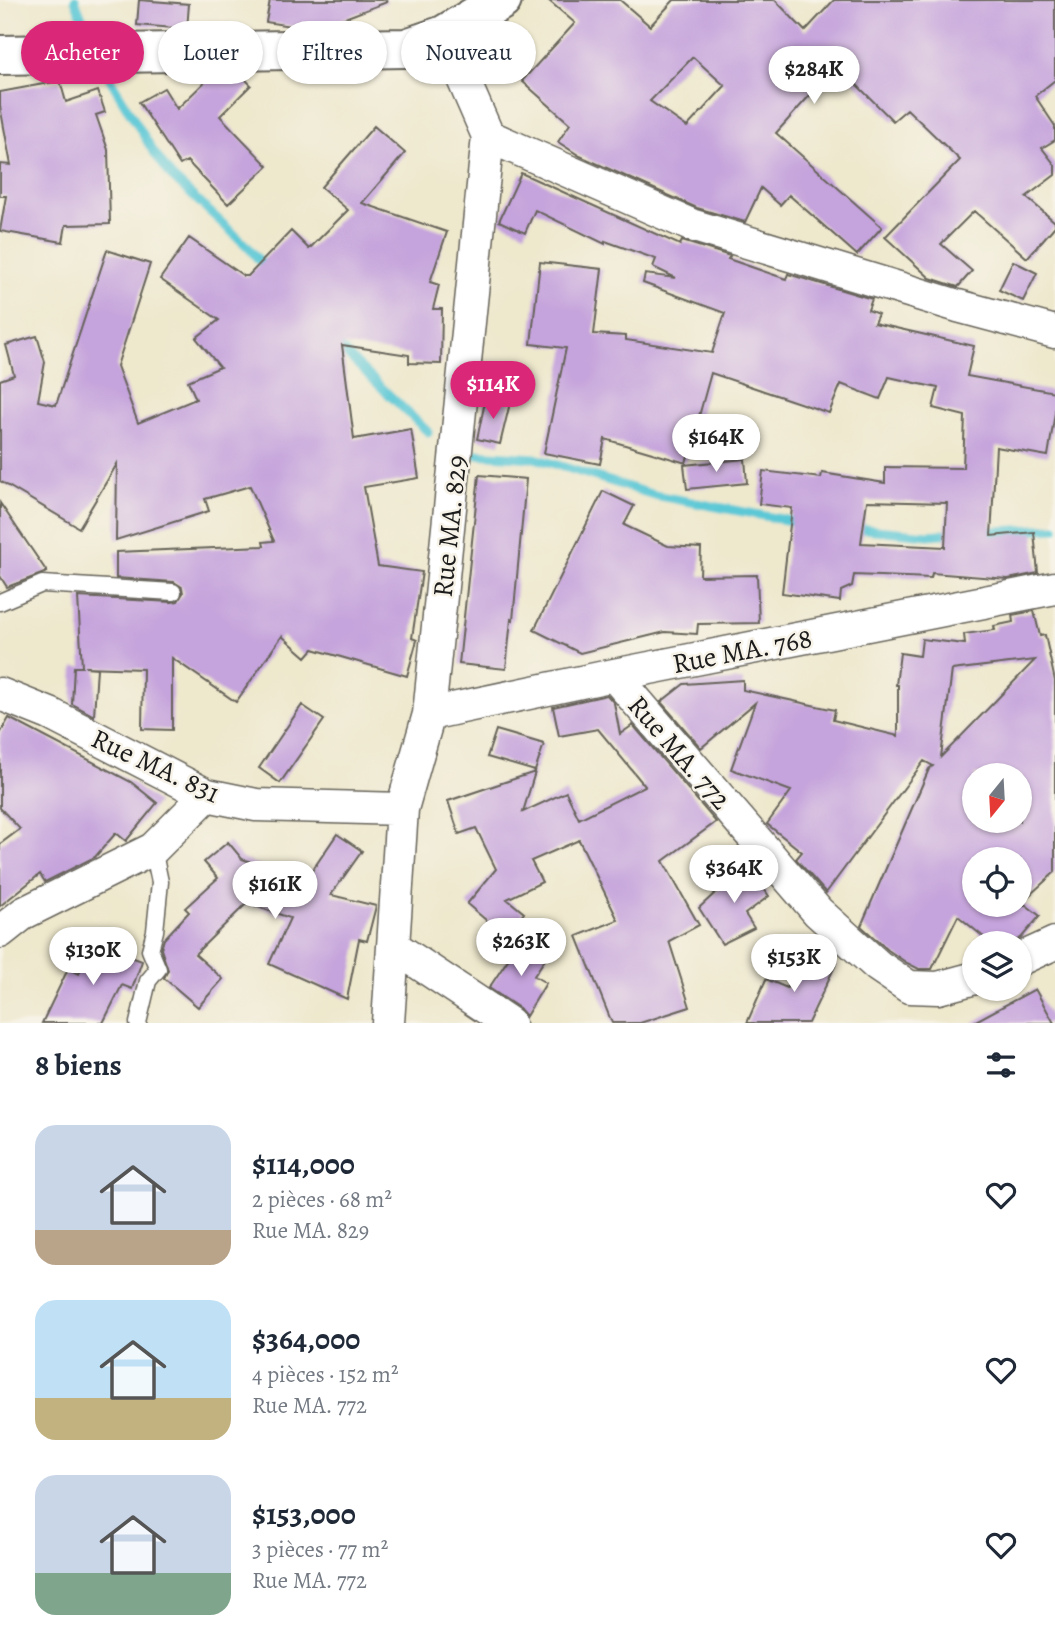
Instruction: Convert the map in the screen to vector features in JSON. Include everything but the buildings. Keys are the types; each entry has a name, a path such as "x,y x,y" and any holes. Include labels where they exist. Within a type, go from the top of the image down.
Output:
{"main road":[{"path":"467,21 502,0"},
{"path":"0,55 401,48"}],"street":[{"name":"Rue MA. 829","path":"388,1023 402,809 429,714 488,136 465,84"},
{"path":"488,136 691,225 958,306 1055,331"},
{"name":"Rue MA. 768","path":"429,714 1055,588"},
{"name":"Rue MA. 772","path":"614,675 818,912 878,966 909,987 938,988 962,982"},
{"name":"Rue MA. 831","path":"0,694 50,714 207,795 256,805 402,809"},
{"path":"0,932 24,913 153,849 207,795"},
{"path":"1032,954 1055,943"},
{"path":"393,946 509,1023"}],"lane":[{"path":"0,602 42,584 173,592"},
{"path":"138,1023 148,981 158,969 150,950 155,931 160,882 153,849"}],"waterway":[{"path":"75,0 83,21"},
{"path":"113,84 171,176 248,247 267,270"},
{"path":"336,344 428,432"},
{"path":"474,454 535,458 654,495 802,523"},
{"path":"854,528 928,535 955,533"},
{"path":"980,532 1055,528"}]}
